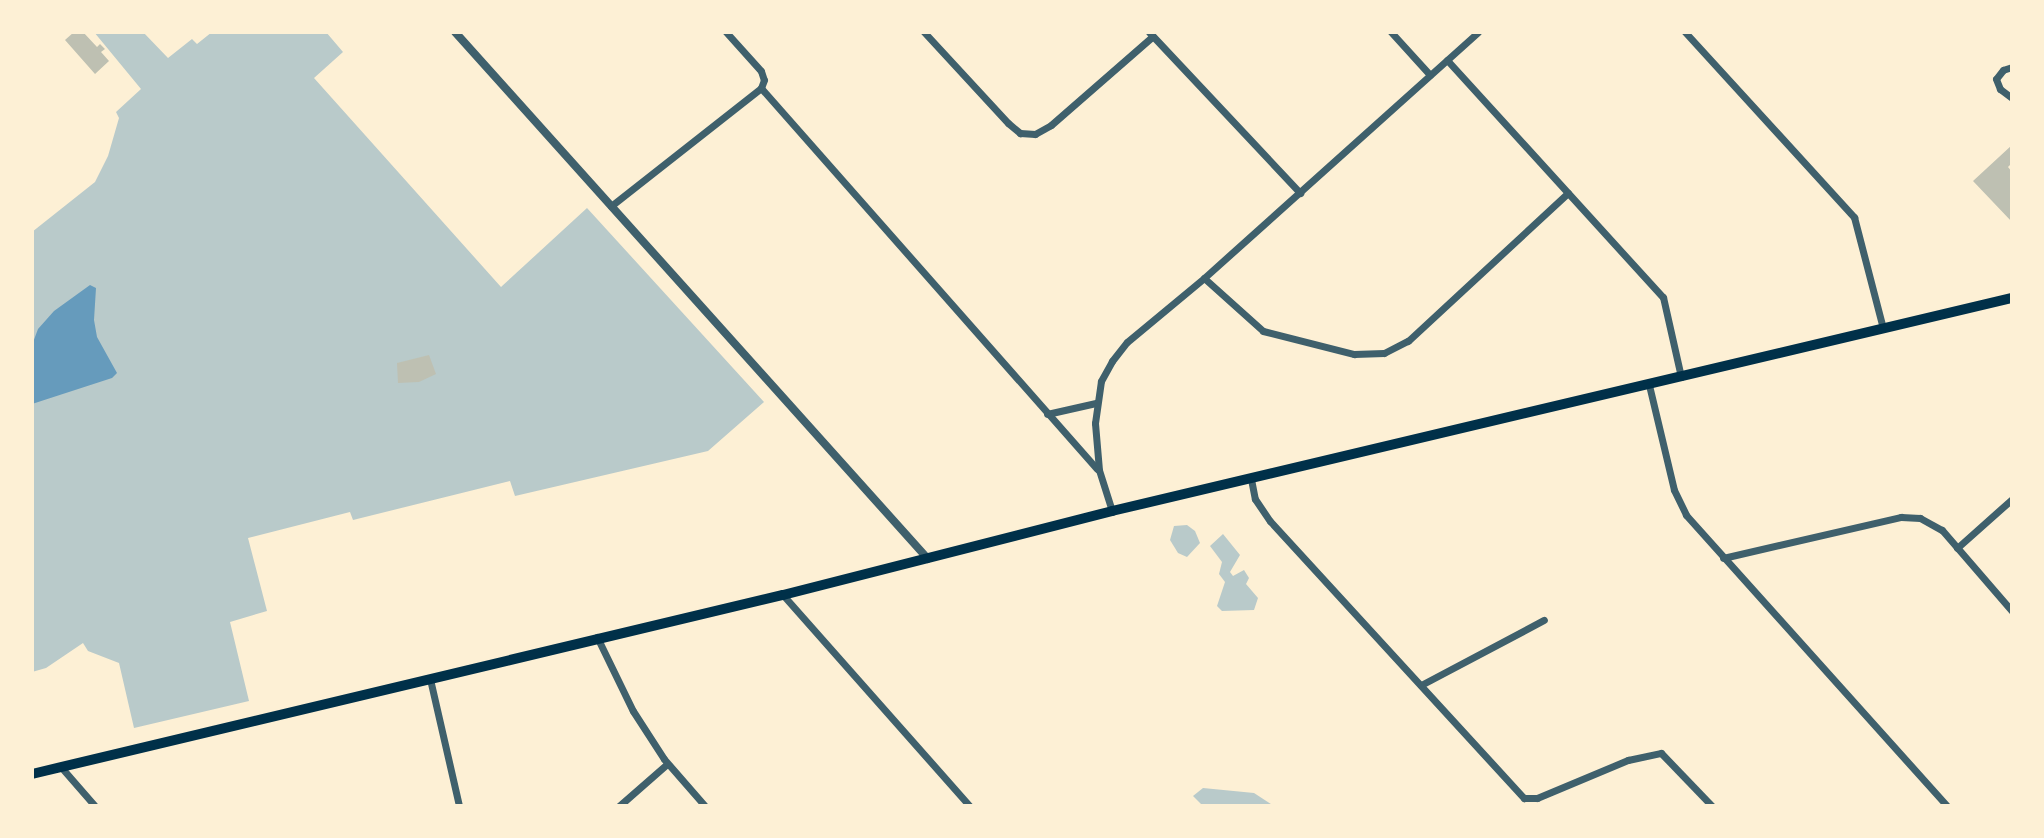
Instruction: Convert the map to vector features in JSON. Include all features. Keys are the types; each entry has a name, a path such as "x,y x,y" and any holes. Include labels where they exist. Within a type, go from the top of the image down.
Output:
{"main road":[{"path":"32,774 783,595 1112,511 2012,298"}],"street":[{"path":"611,206 761,88 764,80 761,71 726,32"},
{"path":"924,32 1008,123 1020,133 1035,134 1051,125 1151,34 1300,193"},
{"path":"1391,32 1430,75"},
{"path":"1112,511 1099,470 1096,403 1107,371 1127,342 1204,278 1478,32"},
{"path":"1685,32 1854,217 1883,328"},
{"path":"460,34 928,559"},
{"path":"1447,60 1663,297 1681,377"},
{"path":"2012,67 2003,70 1996,79 2000,89 2012,98"},
{"path":"761,88 817,155 1099,470"},
{"path":"1204,278 1263,331 1354,354 1384,353 1408,341 1568,193"},
{"path":"1649,385 1674,490 1686,515 1947,806"},
{"path":"1047,414 1096,403"},
{"path":"1251,479 1255,499 1270,521 1524,798 1537,798 1628,760 1661,753 1712,806"},
{"path":"1957,548 2012,499"},
{"path":"1723,558 1901,517 1920,518 1942,530 2012,611"},
{"path":"783,595 969,805"},
{"path":"1421,685 1544,620"},
{"path":"597,637 633,711 667,764 705,806"},
{"path":"430,679 459,806"},
{"path":"619,806 667,764"},
{"path":"61,767 95,806"}],"shaded area":[{"path":"94,32 143,32 168,58 192,39 197,44 212,32 326,32 343,52 314,78 501,287 587,208 764,402 708,451 515,496 510,481 353,520 350,512 248,538 267,611 230,622 249,701 134,728 119,663 88,651 83,643 46,668 32,672 32,232 95,182 108,156 119,118 116,112 141,89"},
{"path":"1187,525 1195,531 1200,543 1187,557 1178,553 1170,540 1174,526"},
{"path":"1223,534 1240,555 1230,572 1233,576 1244,570 1249,578 1246,584 1258,598 1254,610 1222,611 1217,606 1225,582 1219,574 1222,562 1210,546"},
{"path":"1203,788 1254,793 1274,806 1203,806 1193,796"}],"water":[{"path":"90,285 96,288 94,320 97,337 117,373 112,378 32,404 32,345 38,329 54,311"}],"building":[{"path":"74,32 83,32 97,47 100,44 105,49 101,52 109,61 95,74 65,40"},
{"path":"2012,145 2012,163 2008,167 2012,172 2012,222 1973,181"},
{"path":"429,355 436,374 419,382 398,383 397,363"}]}
